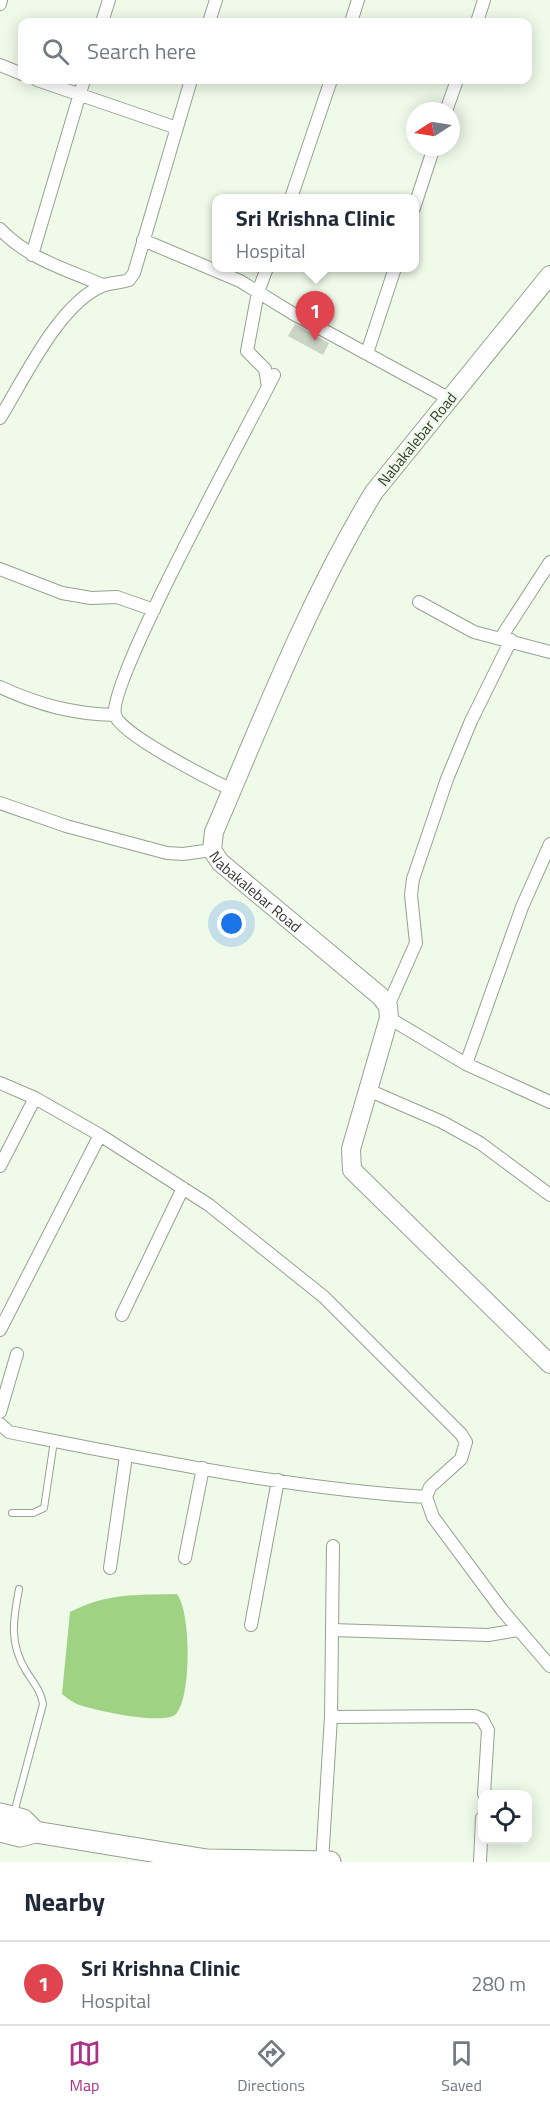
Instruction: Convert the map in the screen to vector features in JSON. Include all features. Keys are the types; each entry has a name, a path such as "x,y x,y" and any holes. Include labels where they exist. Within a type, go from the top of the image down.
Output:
{"highway":[{"path":"4,1821 23,1820 35,1832 207,1860 330,1862"}],"main road":[{"name":"Nabakalebar Road","path":"389,1012 380,996 220,862 212,850 214,832 326,576 374,492 550,275"},
{"path":"389,1012 351,1149 352,1170 550,1364"}],"street":[{"path":"103,18 109,0"},
{"path":"210,18 216,0"},
{"path":"352,18 358,0"},
{"path":"478,18 484,0"},
{"path":"0,65 18,72"},
{"path":"48,84 177,128"},
{"path":"32,255 83,84"},
{"path":"0,418 54,329 92,292 103,285 129,280 134,273 190,84"},
{"path":"292,194 330,84"},
{"path":"449,102 456,84"},
{"path":"419,194 431,156"},
{"path":"0,229 19,248 103,285"},
{"path":"143,240 212,268"},
{"path":"221,272 450,399"},
{"path":"265,272 258,292 247,351 265,369 268,387"},
{"path":"367,353 393,272"},
{"path":"232,790 195,772 126,729 115,715 115,704 122,682 154,610 274,375"},
{"path":"550,562 506,639 447,779 413,879 411,895 416,943 389,1012 466,1064 550,1102"},
{"path":"0,569 62,593 84,597 117,597 154,610"},
{"path":"419,602 460,626 550,652"},
{"path":"0,687 56,709 79,714 115,715"},
{"path":"0,803 66,826 167,853 183,854 212,850"},
{"path":"466,1064 522,907 550,844"},
{"path":"0,1083 35,1098 100,1135 209,1205 324,1297 461,1434 466,1442 461,1459 430,1487 426,1497 433,1517 518,1630 550,1666"},
{"path":"368,1090 442,1122 480,1143 550,1196"},
{"path":"0,1166 35,1098"},
{"path":"0,1330 100,1135"},
{"path":"122,1315 183,1188"},
{"path":"1,1404 17,1354"},
{"path":"0,1424 9,1432 126,1456 278,1480 426,1497"},
{"path":"110,1568 126,1456"},
{"path":"185,1558 203,1468"},
{"path":"251,1625 278,1480"},
{"path":"322,1862 332,1717 333,1546"},
{"path":"332,1630 488,1635 518,1630"},
{"path":"332,1717 475,1716 482,1719 488,1731 484,1790"},
{"path":"480,1862 481,1844"}],"lane":[{"path":"12,1513 33,1513 44,1508 54,1441"},
{"path":"4,1821 43,1704 42,1694 17,1657 12,1636 19,1589"}],"shaded area":[{"path":"177,1594 185,1618 188,1654 185,1691 176,1714 169,1717 144,1718 112,1713 77,1704 62,1694 70,1612 109,1598"}],"building":[{"path":"295,324 329,343 323,355 288,336"}],"place":[{"name":"Sri Krishna Clinic","path":"315,341"}]}
